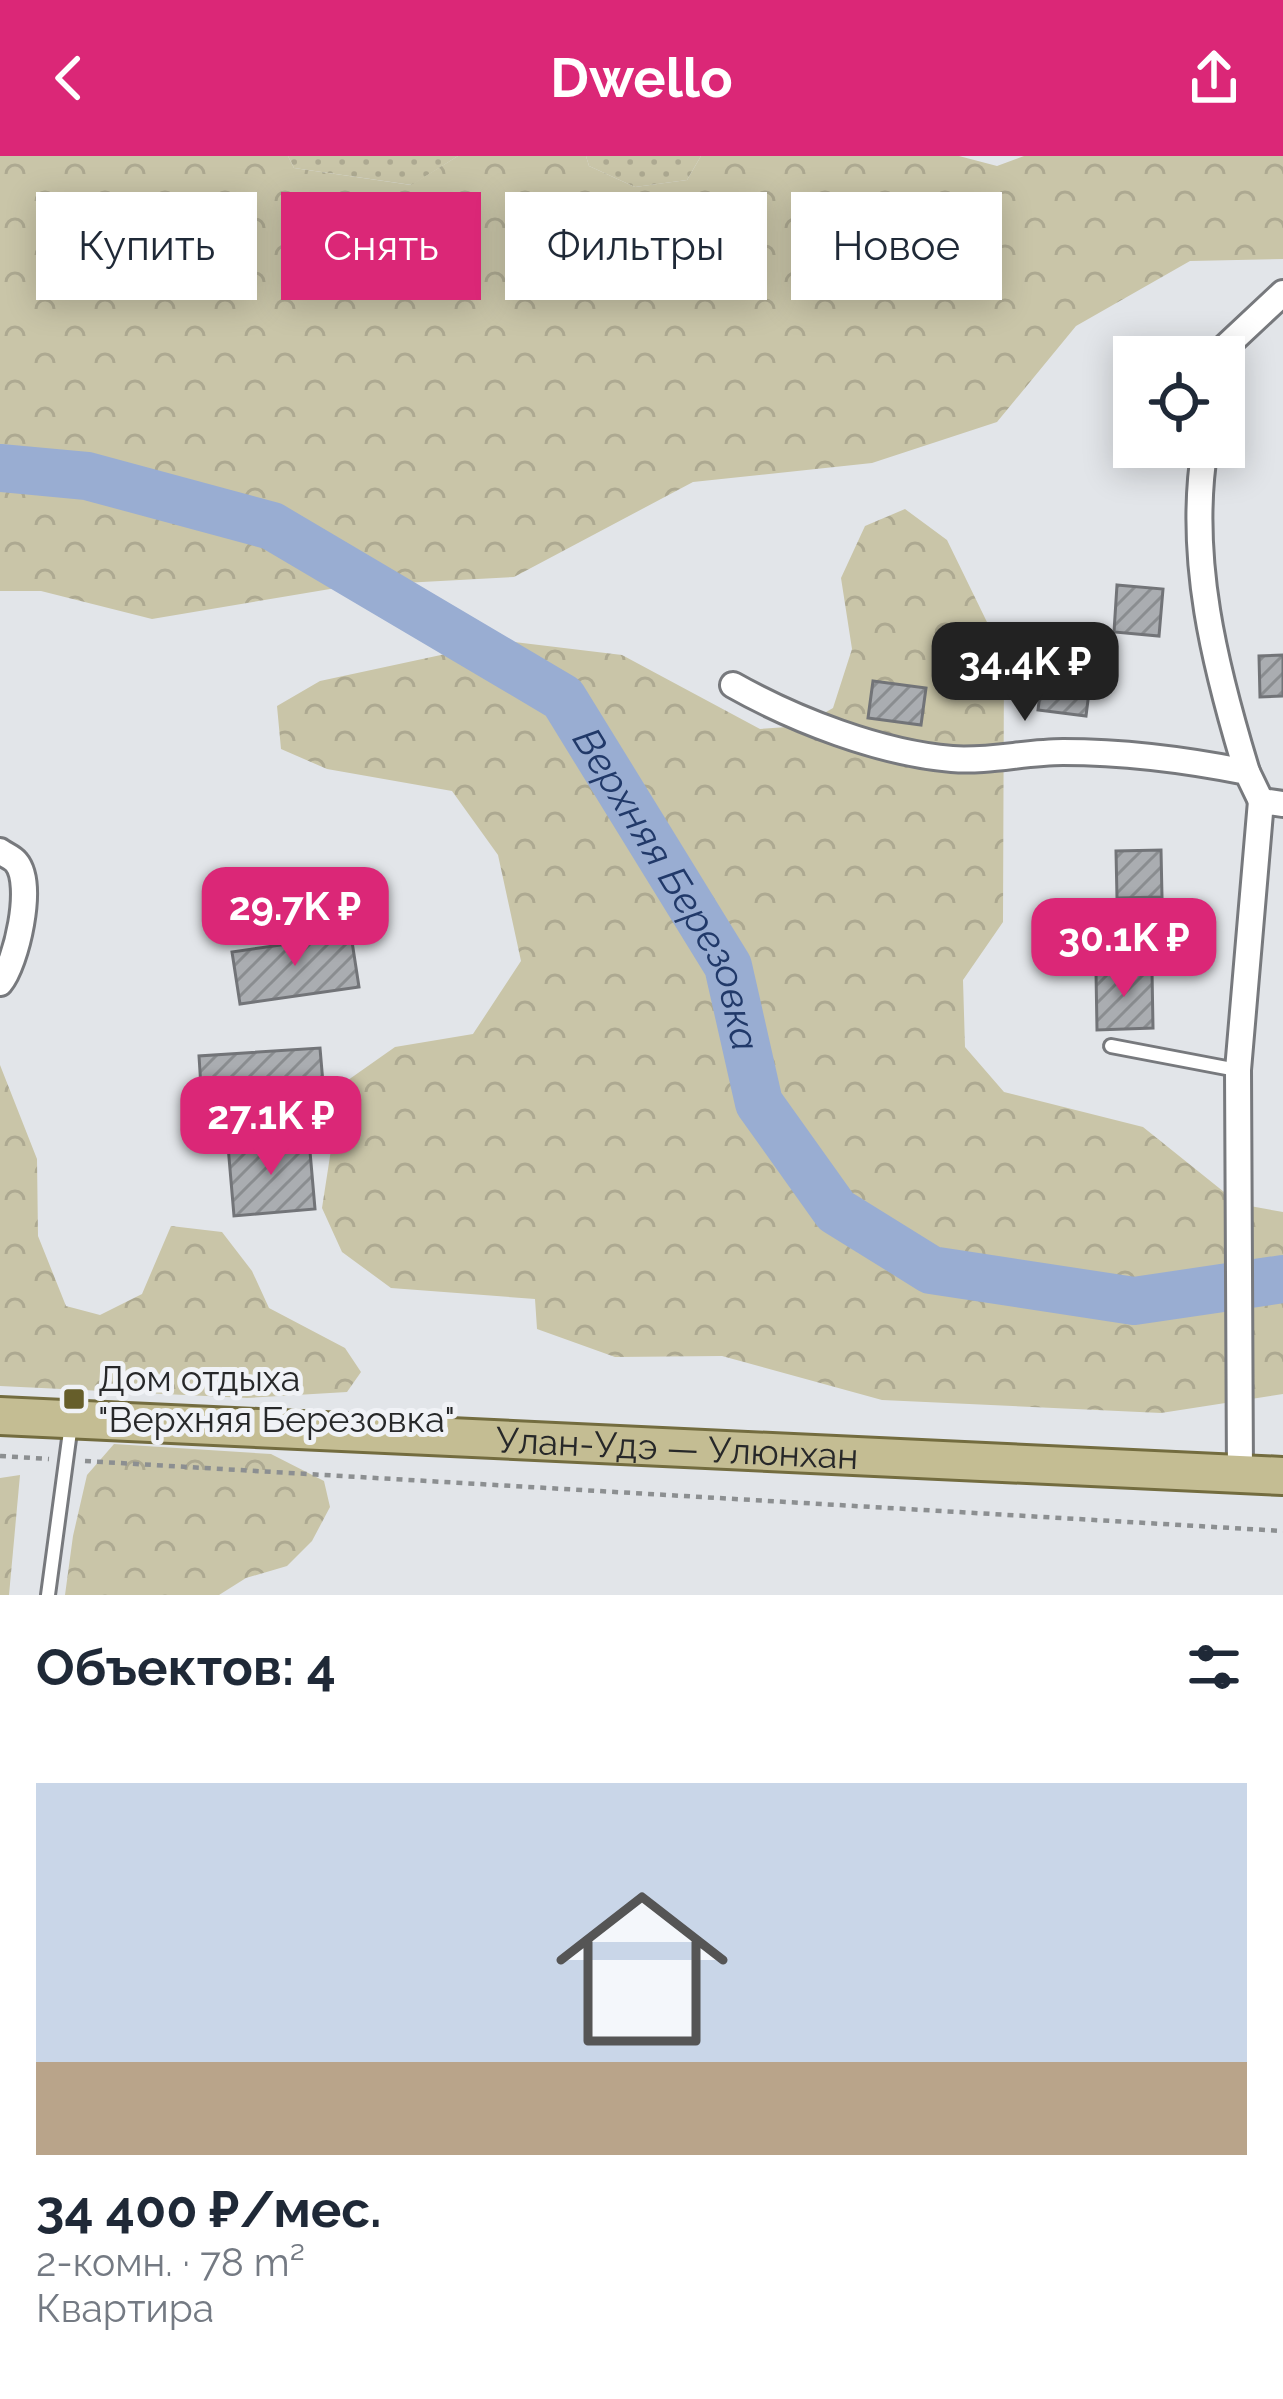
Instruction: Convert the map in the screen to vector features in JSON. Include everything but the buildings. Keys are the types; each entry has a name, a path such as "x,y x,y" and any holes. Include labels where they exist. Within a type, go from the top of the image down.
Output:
{"main road":[{"name":"Улан-Удэ — Улюнхан","path":"0,1416 1283,1476"}],"street":[{"path":"1237,336 1283,293"},
{"path":"1202,468 1200,560 1216,661 1247,772 1272,803 1238,1070 1240,1474"},
{"path":"734,685 779,711 909,752 954,759 1065,752 1191,760 1247,772"},
{"path":"0,983 8,971 22,918 24,884 9,857"}],"lane":[{"path":"1111,1046 1238,1070"},
{"path":"48,1595 71,1419"}],"path":[{"path":"0,1456 1283,1531"}],"green space":[{"path":"0,156 288,156 294,168 411,185 458,156 586,156 589,166 635,187 687,180 701,156 959,156 997,166 1024,156 1283,156 1283,259 1190,261 1076,326 997,422 872,463 693,482 514,577 348,586 152,619 41,591 0,591"},
{"path":"288,156 458,156 412,185 294,168"},
{"path":"586,156 701,156 687,180 635,187 589,166"},
{"path":"905,509 947,540 1004,657 1003,922 963,980 965,1047 1004,1092 1143,1127 1239,1204 1283,1212 1283,1394 1161,1413 882,1400 722,1356 615,1357 537,1329 535,1299 391,1288 342,1252 322,1208 341,1085 395,1047 473,1034 521,961 498,855 452,791 327,769 281,749 277,706 320,681 506,641 622,655 760,729 802,726 833,708 852,649 841,578 865,526"},
{"path":"0,1065 37,1159 38,1236 66,1306 100,1315 142,1294 171,1226 222,1232 252,1271 269,1308 345,1348 361,1372 347,1392 247,1398 0,1386"},
{"path":"114,1444 271,1454 324,1481 330,1507 312,1541 287,1566 246,1578 219,1595 65,1595 87,1475"},
{"path":"20,1475 9,1595 0,1595 0,1478"}],"waterway":[{"name":"Верхняя Березовка","path":"0,468 87,476 272,526 563,698 728,966 759,1103 836,1211 931,1270 1134,1301 1283,1279"}],"place":[{"name":"Дом отдыха \"Верхняя Березовка\"","path":"74,1399"}]}
